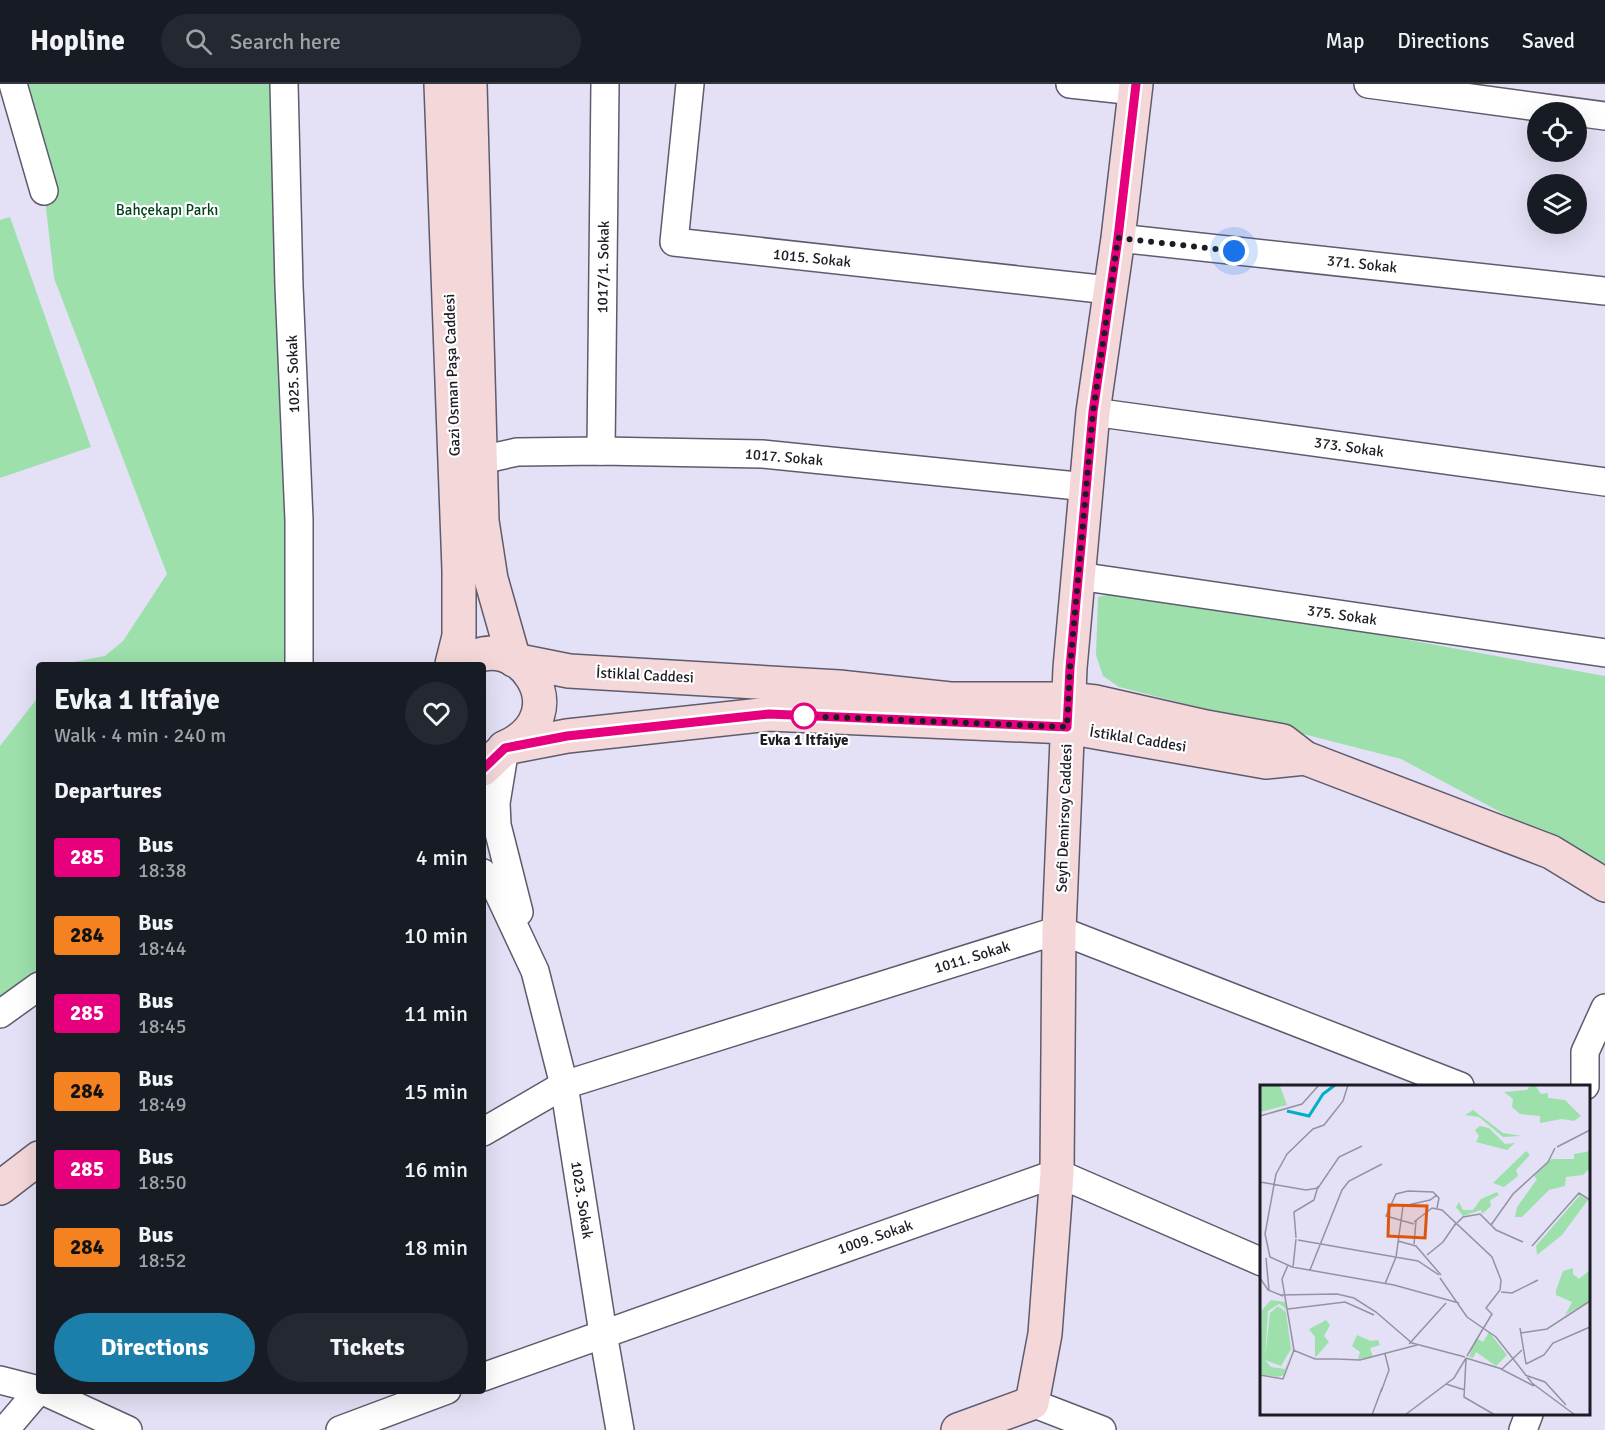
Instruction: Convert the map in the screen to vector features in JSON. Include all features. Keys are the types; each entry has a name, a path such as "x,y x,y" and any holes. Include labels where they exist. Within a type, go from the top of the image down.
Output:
{"main road":[{"name":"Gazi Osman Paşa Caddesi","path":"441,84 459,570 459,636 452,662"},
{"name":"Gazi Osman Paşa Caddesi","path":"470,84 482,521 491,579 514,660"},
{"name":"Seyfi Demirsoy Caddesi","path":"1032,1403 1045,1334 1057,1173 1059,930 1067,713 1093,412 1118,238 1135,88"},
{"name":"İstiklal Caddesi","path":"466,662 482,655 499,654 514,660 568,671 839,687 950,699 1067,713 1266,762 1305,758 1551,852 1605,885"},
{"path":"490,755 519,741 531,730 538,715 540,699 536,683 527,669 514,660"},
{"name":"İstiklal Caddesi","path":"490,755 567,736 769,714 1067,713"},
{"path":"0,1188 36,1160"},
{"path":"958,1430 1032,1403"}],"street":[{"path":"13,84 44,191"},
{"name":"1025. Sokak","path":"284,84 289,286 299,520 299,662"},
{"name":"1017/1. Sokak","path":"601,451 605,84"},
{"name":"1015. Sokak","path":"690,84 674,243 1109,290"},
{"path":"1070,84 1135,88"},
{"path":"1368,84 1605,116"},
{"name":"371. Sokak","path":"1118,238 1605,291"},
{"name":"373. Sokak","path":"1093,412 1605,482"},
{"name":"1017. Sokak","path":"481,460 517,452 762,454 1087,487"},
{"name":"375. Sokak","path":"1078,576 1605,653"},
{"name":"1023. Sokak","path":"490,755 497,825 564,1085 620,1430"},
{"name":"1023. Sokak","path":"486,877 497,890 535,971"},
{"path":"1059,930 1457,1085"},
{"name":"1011. Sokak","path":"486,1130 564,1085 1059,930"},
{"path":"0,1014 36,988"},
{"path":"1585,1085 1585,1052 1605,1008"},
{"path":"1057,1173 1260,1261"},
{"name":"1009. Sokak","path":"486,1376 1057,1173"},
{"path":"0,1380 36,1389"},
{"path":"5,1430 36,1394"},
{"path":"49,1394 128,1430"},
{"path":"340,1430 436,1394"},
{"path":"1032,1403 1102,1430"},
{"path":"1523,1430 1528,1415"}],"green space":[{"name":"Bahçekapı Parkı","path":"13,84 284,84 298,662 74,662 105,656 123,641 167,574 54,278 44,191"},
{"path":"10,217 91,447 0,478 0,220"},
{"path":"1123,591 1223,606 1605,676 1605,868 1401,759 1119,687 1103,676 1096,655 1098,597"},
{"path":"36,700 36,988 0,1014 0,746"}],"bus line":[{"name":"285","path":"486,766 505,748 567,736 769,714 1067,727 1070,668 1093,412 1118,238 1136,84"}],"place":[{"name":"Evka 1 Itfaiye","path":"804,716"}],"route":[{"path":"804,716 1067,727 1070,668 1093,412 1118,238 1234,251"}]}
